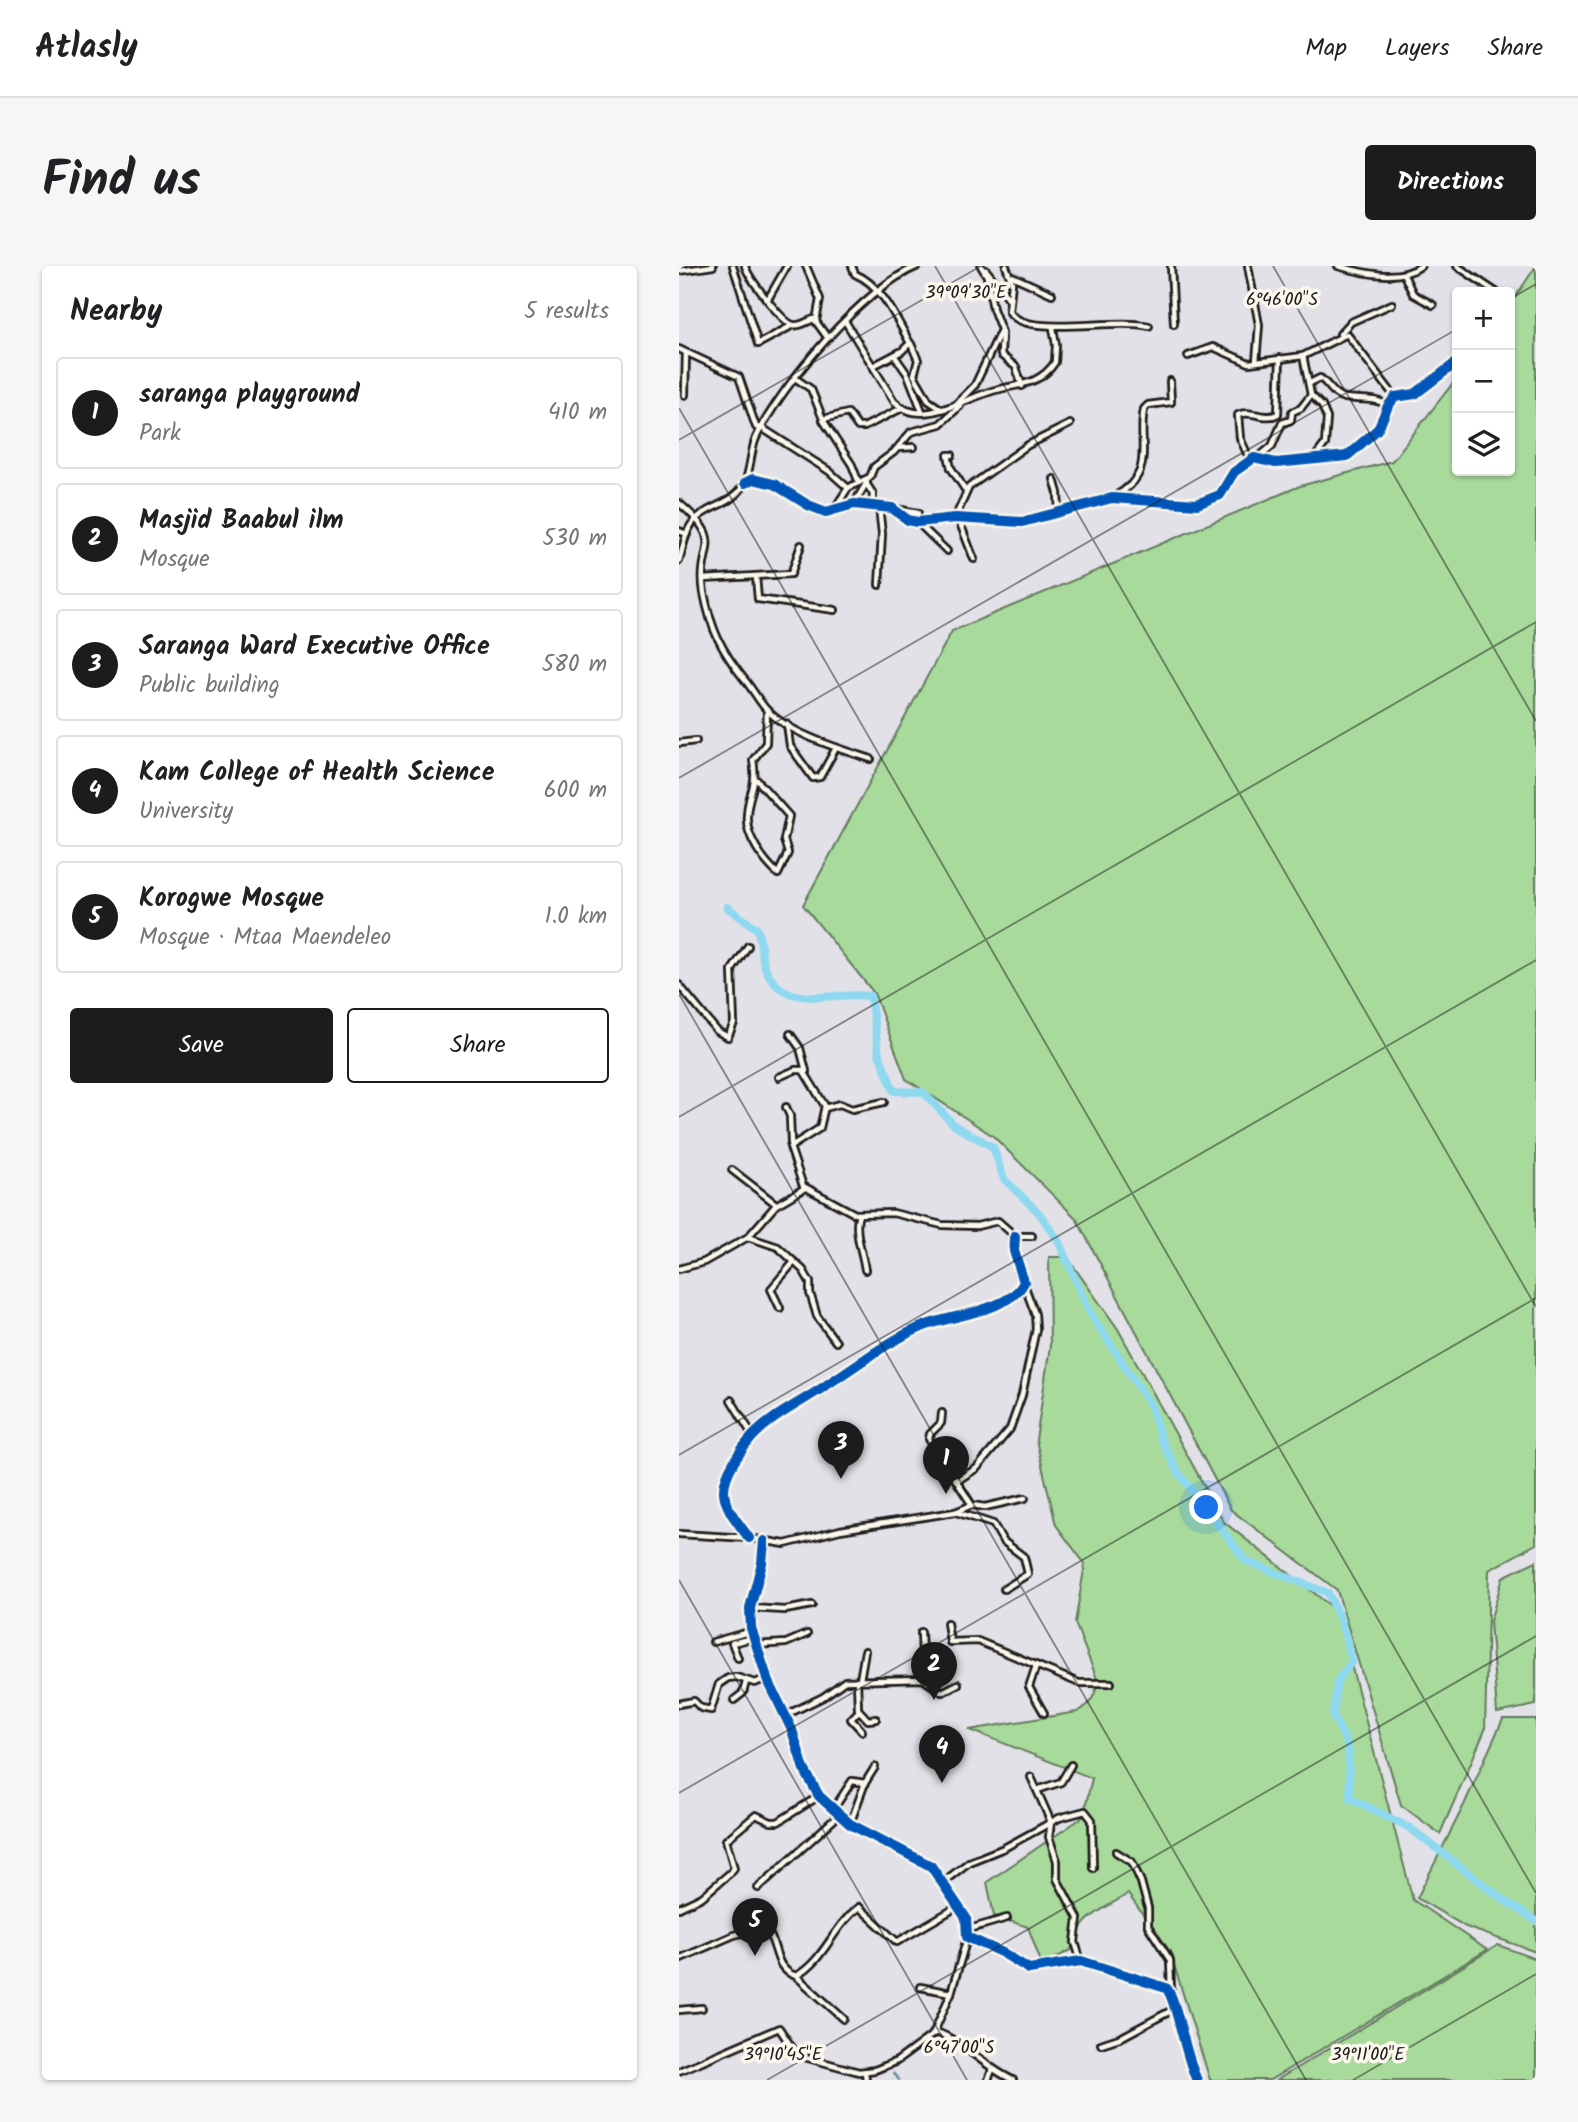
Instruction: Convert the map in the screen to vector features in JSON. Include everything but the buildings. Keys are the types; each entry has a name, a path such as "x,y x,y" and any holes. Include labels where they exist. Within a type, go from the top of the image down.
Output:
{"street":[{"path":"679,271 713,266"},
{"path":"733,266 758,344 793,325 816,321"},
{"path":"745,266 758,289 793,325"},
{"path":"768,299 787,266"},
{"path":"806,266 820,299 816,321 827,337"},
{"path":"852,266 855,274 880,292 918,359 914,375 929,401 942,409"},
{"path":"679,561 687,534 697,518 725,505 745,483 755,439 795,378 827,337 910,268 918,266"},
{"path":"1006,266 1011,276 1009,311 1014,319 1030,325 1053,328 1109,321 1149,326"},
{"path":"1171,266 1174,324"},
{"path":"1248,266 1259,324 1256,362"},
{"path":"1338,266 1395,276 1404,275 1420,266"},
{"path":"1392,266 1395,276"},
{"path":"1457,266 1488,287"},
{"path":"981,267 993,276 1010,300"},
{"path":"981,267 1002,328 1001,355 1016,367 1022,386"},
{"path":"1404,275 1413,294 1433,305"},
{"path":"1011,276 1052,294"},
{"path":"1188,356 1213,348 1233,358 1256,362 1303,356 1340,334 1351,322 1392,304"},
{"path":"845,321 901,409"},
{"path":"855,504 863,482 874,467 898,448 915,429 940,424 975,385 1002,328"},
{"path":"823,419 848,413 858,427 864,427 901,409 942,409 988,392 1022,386 1042,375 1055,362 1053,328"},
{"path":"1340,334 1347,334 1357,343 1395,397"},
{"path":"873,366 910,343"},
{"path":"679,349 739,377 756,427 762,428 829,471 848,488"},
{"path":"685,395 686,353"},
{"path":"894,355 908,375 922,411"},
{"path":"1303,356 1311,395 1326,412 1327,418 1325,444 1312,458"},
{"path":"1250,460 1240,435 1238,415 1242,412 1268,417 1278,414 1280,358"},
{"path":"1258,457 1276,463 1347,456 1378,429 1395,397 1415,394 1452,366"},
{"path":"795,378 811,389 823,419 873,494 872,508"},
{"path":"1310,383 1320,378 1331,391 1345,398 1381,401 1388,406"},
{"path":"1112,498 1134,484 1145,452 1144,409 1147,405 1171,402 1170,381"},
{"path":"892,508 908,520 917,522 956,518 1022,522 1112,498 1134,497 1197,504 1220,495 1234,472 1272,446 1282,423 1290,421 1292,412 1301,408 1311,395"},
{"path":"974,559 956,518 966,491 1028,445 1070,424"},
{"path":"898,448 914,447"},
{"path":"952,455 948,455 951,468 966,491"},
{"path":"1054,479 1059,514"},
{"path":"745,483 762,480 826,512 855,504 918,513"},
{"path":"835,509 848,488 863,482"},
{"path":"679,503 703,525 708,540 704,592 722,652 767,710 787,724 837,748 871,759"},
{"path":"879,507 882,534 879,585"},
{"path":"917,522 947,551"},
{"path":"679,531 687,534"},
{"path":"703,579 791,574 801,545"},
{"path":"756,577 758,599 835,610"},
{"path":"757,780 789,816 784,840 788,853 778,874 763,859 749,829 747,810 757,780 753,760 766,743 767,710"},
{"path":"787,724 790,746 813,778 820,777 837,748"},
{"path":"679,743 696,741"},
{"path":"679,985 717,1031 728,1037 733,1023 732,970 748,946"},
{"path":"790,1034 799,1045 807,1075 825,1108 820,1128 791,1144"},
{"path":"779,1077 798,1069 807,1075"},
{"path":"825,1108 840,1104 852,1109 884,1102"},
{"path":"786,1107 790,1117 792,1160 805,1187 859,1215 893,1213 942,1225 977,1226 997,1221 1015,1236 1032,1236"},
{"path":"732,1170 776,1205"},
{"path":"679,1269 704,1262 748,1237 776,1205 805,1187"},
{"path":"859,1215 856,1219 865,1270"},
{"path":"958,1480 977,1468 989,1451 1006,1436 1015,1420 1036,1329 1035,1314 1015,1253 1015,1236"},
{"path":"748,1237 778,1247 809,1279 817,1316 836,1342"},
{"path":"780,1308 771,1289 794,1262"},
{"path":"750,1538 730,1511 724,1493 732,1467 753,1436 855,1364 901,1338 923,1326 996,1304 1024,1284"},
{"path":"731,1400 753,1436"},
{"path":"942,1413 941,1423 929,1437 972,1505"},
{"path":"679,1534 750,1538 785,1544 840,1530 955,1512 972,1505 985,1507 1025,1498"},
{"path":"955,1512 991,1523 1003,1541 1024,1557 1028,1574 1004,1589"},
{"path":"679,2071 779,2028 799,2056 865,2072 897,2061 934,2032 950,1993 967,1937 966,1918 928,1864 850,1824 819,1796 804,1769 786,1715 767,1678 753,1638 750,1608 763,1559 764,1541"},
{"path":"750,1608 785,1610 812,1605"},
{"path":"947,1623 950,1642 978,1641 1079,1683 1111,1683"},
{"path":"713,1642 752,1631"},
{"path":"921,1632 923,1679"},
{"path":"755,1645 786,1643 807,1634"},
{"path":"738,1658 732,1643 753,1638"},
{"path":"865,1651 858,1680 859,1711 869,1720 876,1719"},
{"path":"1036,1666 1029,1686 1044,1713"},
{"path":"679,1704 694,1701 701,1708 711,1710 719,1685 732,1677 755,1683 767,1678"},
{"path":"786,1715 823,1698 845,1681 923,1679 939,1692 958,1684"},
{"path":"734,1700 743,1693 746,1682"},
{"path":"859,1711 851,1719 862,1731"},
{"path":"1037,1790 1061,1783 1071,1765"},
{"path":"850,1824 865,1783 876,1767"},
{"path":"1031,1777 1051,1822 1049,1837 1057,1863 1055,1874 1078,1918 1075,1942 1080,1961"},
{"path":"833,1810 849,1782 865,1783"},
{"path":"679,1908 702,1898 730,1873 734,1868 726,1840 756,1815 771,1822 778,1822 819,1796"},
{"path":"942,1883 969,1862 1068,1814 1085,1811 1089,1813 1093,1832 1093,1868"},
{"path":"758,1888 839,1815"},
{"path":"1116,1853 1132,1862 1148,1908 1148,1926 1170,1959 1171,1992 1181,2038 1198,2080"},
{"path":"796,1976 821,1954 844,1921 859,1908 898,1942 957,1907"},
{"path":"966,1930 1007,1918"},
{"path":"679,1959 734,1935 764,1927 770,1935 779,1963 844,2020"},
{"path":"967,1937 1034,1970 1080,1961 1171,1992"},
{"path":"920,1987 950,1993"},
{"path":"679,2010 702,2008"},
{"path":"1101,2044 1122,2038 1176,2008"},
{"path":"934,2032 955,2042 992,2070 1013,2080"},
{"path":"988,2080 992,2070"},
{"path":"865,2072 866,2080"},
{"path":"1188,2080 1194,2073"}],"green space":[{"path":"1536,266 1536,1544 1489,1570 1485,1730 1440,1834 1401,1805 1337,1590 1231,1510 1076,1218 993,1136 906,1079 874,993 803,905 952,631 1300,486 1392,461 1452,384 1452,476 1515,476 1515,298"},
{"path":"1049,1257 1067,1257 1118,1329 1224,1522 1337,1611 1413,1900 1487,1950 1270,2080 1210,2080 1170,1952 1128,1894 1085,1922 1074,1939 1071,1950 1042,1965 1028,1927 994,1916 987,1882 1083,1817 1092,1778 970,1730 1077,1712 1089,1702 1097,1684 1075,1623 1085,1564 1056,1525 1036,1440 1050,1346"},
{"path":"1536,1561 1536,1705 1497,1713 1490,1621 1503,1577"},
{"path":"1503,1719 1536,1719 1536,1952 1466,1927 1417,1898"},
{"path":"1498,1945 1536,1959 1536,2080 1277,2080"}],"waterway":[{"path":"727,907 757,929 765,967 773,981 784,990 810,997 870,996 879,1054 894,1091 923,1092 955,1126 993,1147 1004,1179 1040,1214 1058,1240 1090,1313 1151,1406 1161,1440 1178,1472 1246,1561 1328,1593 1341,1622 1352,1661 1337,1681 1333,1716 1348,1746 1350,1798 1410,1828 1505,1901 1536,1921"},
{"path":"893,2073 899,2080"}],"cycle path":[{"path":"745,483 753,479 774,484 808,505 826,512 854,504 892,508 908,520 917,522 955,518 1022,522 1112,498 1197,504 1220,495 1234,472 1254,458 1276,463 1347,456 1378,429 1395,397 1415,394 1452,366"},
{"path":"749,1538 730,1511 724,1492 730,1470 753,1436 780,1414 899,1338 924,1326 979,1311 1007,1300 1024,1282 1014,1251 1015,1236"},
{"path":"764,1541 762,1563 750,1608 751,1628 767,1678 792,1730 804,1769 819,1796 850,1824 931,1866 966,1918 967,1937 1003,1953 1029,1969 1081,1961 1166,1988 1174,2003 1197,2080"}],"place":[{"name":"Saranga Ward Executive Office","path":"841,1479"},
{"name":"saranga playground","path":"946,1494"},
{"name":"Masjid Baabul ilm","path":"934,1700"},
{"name":"Kam College of Health Science","path":"942,1783"},
{"name":"Korogwe Mosque","path":"755,1956"}]}
